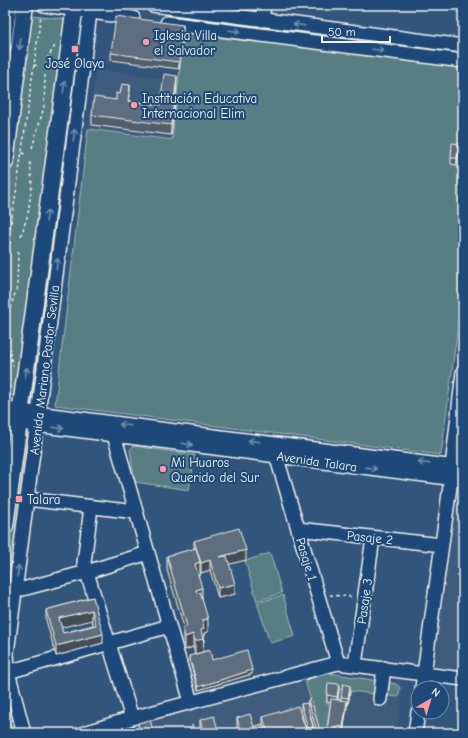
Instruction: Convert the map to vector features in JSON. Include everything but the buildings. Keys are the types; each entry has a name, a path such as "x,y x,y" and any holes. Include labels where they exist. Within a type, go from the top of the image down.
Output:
{"main road":[{"path":"5,162 25,5"},
{"name":"Avenida Mariano Pastor Sevilla","path":"5,526 15,418 83,8"}],"street":[{"path":"5,42 10,5"},
{"path":"152,5 221,10 262,20 463,45"},
{"path":"262,20 264,5"},
{"path":"42,8 83,8 143,20"},
{"name":"Avenida Mariano Pastor Sevilla","path":"24,733 8,672 7,653 37,419 83,8"},
{"path":"157,21 463,60"},
{"path":"406,53 408,39"},
{"path":"423,680 442,546 457,473 463,372"},
{"name":"Avenida Talara","path":"5,409 15,418 37,419 457,473"},
{"name":"Avenida Talara","path":"37,419 114,435 276,455 457,473"},
{"path":"114,435 191,702"},
{"name":"Pasaje 1","path":"276,455 338,662"},
{"path":"27,499 136,512"},
{"path":"91,507 84,563 132,718"},
{"name":"Pasaje 2","path":"298,530 442,546"},
{"name":"Pasaje 3","path":"355,664 373,538"},
{"path":"15,590 87,572 148,553"},
{"path":"8,672 169,626"},
{"path":"84,733 132,718 338,662 463,680"},
{"path":"380,699 384,668"},
{"path":"415,733 417,720"}],"path":[{"path":"5,258 22,153 42,8"},
{"path":"47,59 57,42"},
{"path":"34,65 40,66"},
{"path":"32,148 44,107 45,75"},
{"path":"22,153 27,154"},
{"path":"21,236 28,214 32,184 30,161"},
{"path":"8,242 13,243"},
{"path":"5,325 17,287 18,252"},
{"path":"6,341 13,369"},
{"path":"318,595 364,598"},
{"path":"192,725 194,733"}],"shaded area":[{"name":"Institución Educativa Internacional Elim","path":"96,69 179,81 172,140 88,129"},
{"path":"458,486 463,486 463,676 430,668 454,490"},
{"path":"329,672 400,683 403,688 396,733 113,733"}],"green space":[{"path":"12,13 20,13 5,121 5,66"},
{"path":"29,16 67,19 16,396 5,395 5,211"},
{"path":"76,21 86,22 37,398 27,397"},
{"path":"184,31 463,65 463,287 441,455 55,405 88,129 172,140"},
{"path":"22,436 32,437 5,635 5,552"},
{"name":"Mi Huaros Querido del Sur","path":"133,446 195,455 189,490 135,482 130,450"},
{"path":"270,553 282,593 257,601 245,561"},
{"path":"283,595 295,636 270,643 257,603"},
{"path":"5,665 19,733 5,733"},
{"path":"329,673 396,684 400,688 398,697 328,688 326,703 330,706 326,733 320,733 305,680"}],"place":[{"name":"Iglesia Villa el Salvador","path":"146,42"},
{"name":"José Olaya","path":"75,49"},
{"name":"Institución Educativa Internacional Elim","path":"134,105"},
{"name":"Mi Huaros Querido del Sur","path":"163,469"},
{"name":"Talara","path":"19,499"}]}
